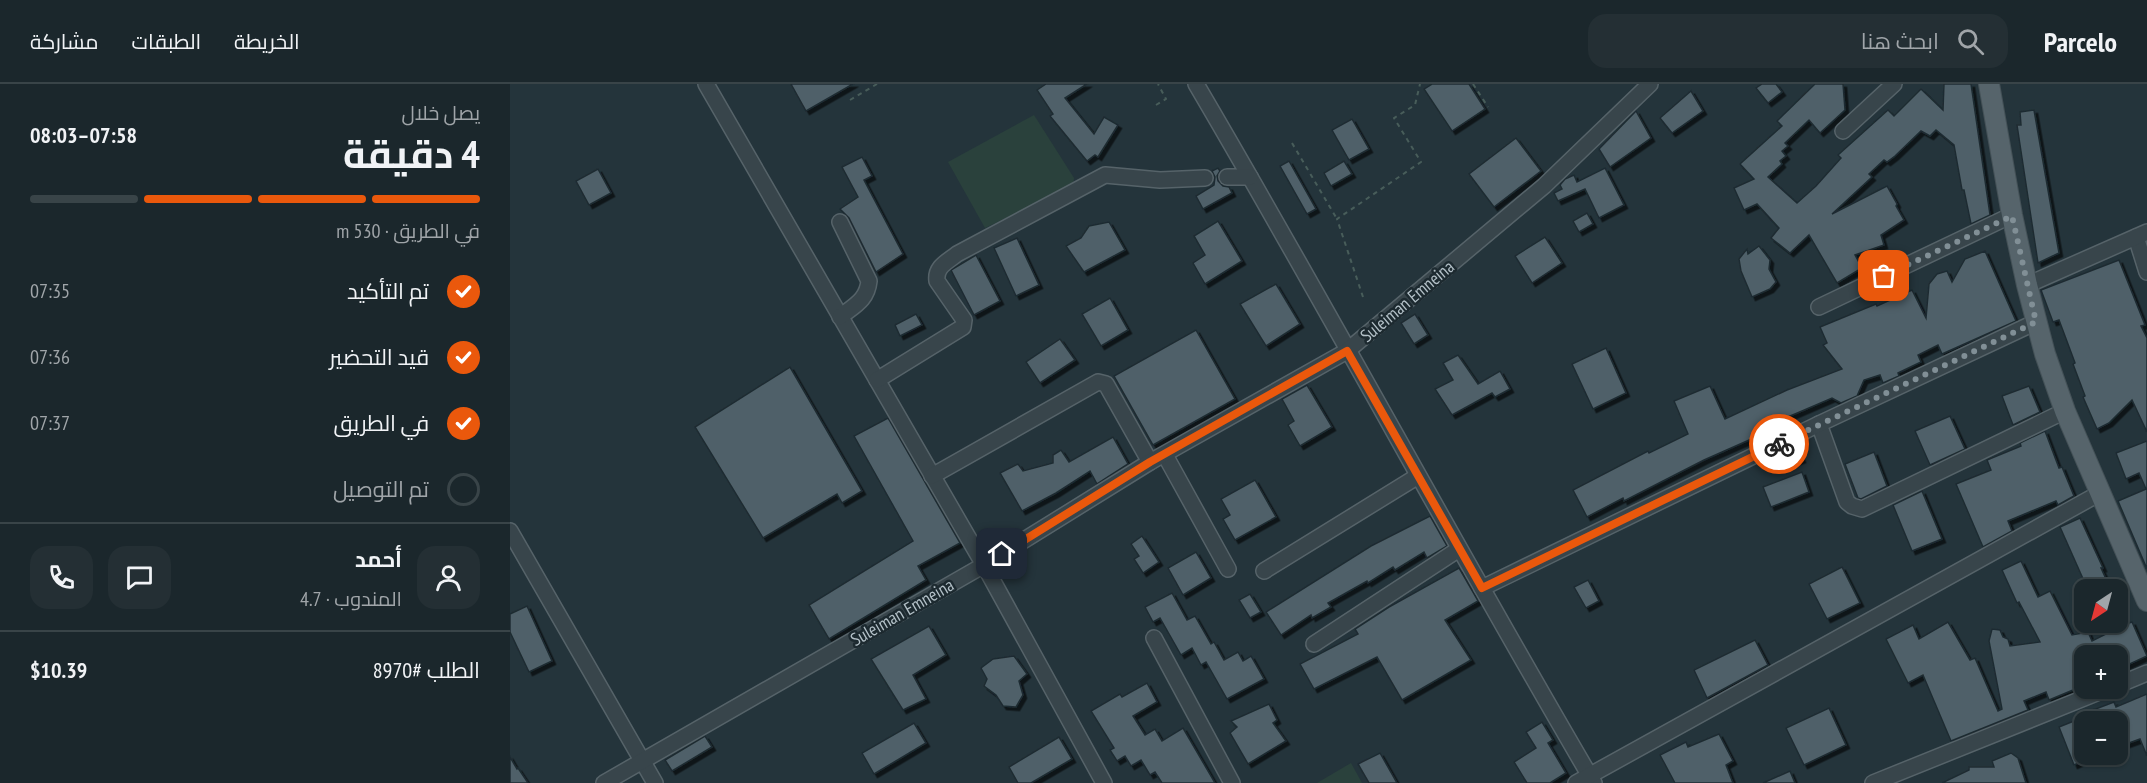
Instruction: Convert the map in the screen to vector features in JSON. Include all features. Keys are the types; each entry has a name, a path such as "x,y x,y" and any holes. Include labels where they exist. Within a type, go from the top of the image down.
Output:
{"main road":[{"path":"1989,84 2012,216 2036,322 2066,411 2147,601"}],"street":[{"path":"706,84 984,565 1104,783"},
{"path":"1196,84 1482,588 1586,780 2100,493"},
{"name":"Suleiman Emneina","path":"604,783 984,565 1150,462 1347,351 1544,186 1650,84"},
{"path":"1843,131 1894,84"},
{"path":"877,381 963,327 964,320 936,277 940,268 957,254 1106,176 1160,180 1205,178"},
{"path":"1227,177 1250,177"},
{"path":"1819,307 2012,216"},
{"path":"840,222 869,281 868,292 840,317"},
{"path":"2027,285 2141,234 2147,272"},
{"path":"1482,588 1819,424 2036,322"},
{"path":"932,476 1098,382 1106,384 1150,462"},
{"path":"1819,424 1845,497 1852,506 1862,509 2066,411"},
{"path":"1165,455 1228,568"},
{"path":"1264,571 1418,476"},
{"path":"510,531 655,783"},
{"path":"1314,644 1460,549"},
{"path":"1154,638 1232,783"},
{"path":"2128,681 2147,673"},
{"path":"1873,783 2082,699"}],"path":[{"path":"850,100 877,84"},
{"path":"1156,105 1166,99 1158,84"},
{"path":"1337,219 1421,162 1394,118 1414,105 1420,84"},
{"path":"1473,84 1488,107"},
{"path":"1292,142 1337,219 1362,297"}],"green space":[{"path":"1034,115 1074,178 1073,186 985,228 948,162"},
{"path":"1351,763 1362,783 1317,783"}],"building":[{"path":"791,84 853,84 806,111"},
{"path":"1046,84 1087,84 1065,98 1094,134 1104,117 1118,125 1098,157 1095,155 1087,161 1050,116 1053,114 1037,90"},
{"path":"1432,84 1469,84 1485,109 1452,131 1424,89"},
{"path":"1762,84 1776,84 1782,92 1768,103 1756,88"},
{"path":"1815,84 1843,84 1845,110 1820,133 1809,120 1785,143 1788,146 1782,151 1786,156 1780,161 1782,164 1768,177 1797,203 1841,158 1838,155 1888,110 1894,116 1921,89 1943,110 1944,84 1971,84 1990,215 1971,224 1954,145 1936,130 1930,136 1921,131 1895,156 1887,162 1884,160 1869,174 1872,177 1832,214 1887,186 1897,204 1904,220 1881,235 1884,245 1855,255 1862,268 1837,283 1809,235 1790,253 1771,238 1779,228 1757,204 1744,210 1734,188 1754,179 1740,164 1782,126 1777,121"},
{"path":"1691,91 1703,111 1672,133 1660,118"},
{"path":"2034,110 2059,253 2038,263 2017,125 2021,125 2020,112"},
{"path":"1636,111 1651,138 1610,167 1599,149"},
{"path":"1352,119 1369,149 1349,160 1332,130"},
{"path":"1516,138 1541,171 1494,207 1469,174"},
{"path":"862,157 872,176 864,180 903,254 876,272 849,218 840,209 858,197 842,167"},
{"path":"1289,161 1316,209 1307,214 1280,166"},
{"path":"1344,161 1352,174 1331,186 1324,173"},
{"path":"1218,168 1220,171 1217,176 1218,181 1223,186 1229,187 1232,193 1203,209 1196,196 1214,185 1215,177 1212,171"},
{"path":"1605,168 1624,205 1599,218 1585,189 1558,201 1554,193 1562,189 1560,185 1565,179 1574,175 1577,182"},
{"path":"598,169 611,193 589,205 576,181"},
{"path":"1587,213 1593,224 1579,232 1573,221"},
{"path":"1218,221 1242,261 1205,284 1193,263 1205,255 1194,236"},
{"path":"1109,222 1125,250 1084,272 1066,246 1081,238 1089,226"},
{"path":"1545,237 1562,263 1532,283 1515,256"},
{"path":"1017,238 1039,285 1016,296 994,248"},
{"path":"1759,246 1770,260 1769,269 1776,282 1770,289 1752,297 1741,271 1739,259 1747,249 1748,254"},
{"path":"1985,251 2016,321 1942,354 1938,345 1918,355 1921,362 1898,373 1899,376 1883,383 1880,375 1864,380 1857,396 1841,403 1832,398 1788,417 1790,422 1704,460 1624,501 1623,498 1587,517 1573,490 1648,451 1649,453 1688,434 1674,401 1710,386 1725,419 1787,390 1842,369 1823,345 1827,343 1820,327 1912,290 1926,318 1929,284 1937,274 1947,271 1952,282 1965,259"},
{"path":"976,255 1000,301 974,315 951,270"},
{"path":"2119,260 2145,325 2141,326 2147,338 2147,432 2132,400 2109,423 2097,429 2083,397 2085,396 2073,364 2075,363 2059,320 2053,322 2041,290"},
{"path":"1276,284 1300,324 1266,346 1240,304"},
{"path":"1110,298 1128,330 1101,346 1082,314"},
{"path":"916,314 922,325 900,336 895,325"},
{"path":"1415,314 1428,335 1414,344 1401,323"},
{"path":"1196,330 1235,399 1153,445 1114,376"},
{"path":"1060,339 1075,360 1040,383 1026,362"},
{"path":"1606,348 1626,393 1593,409 1572,364"},
{"path":"1458,355 1478,384 1500,371 1510,389 1495,397 1492,393 1452,415 1435,389 1453,380 1443,363"},
{"path":"790,367 862,491 842,503 837,494 763,538 695,427"},
{"path":"1307,385 1332,427 1300,446 1288,425 1294,421 1282,399"},
{"path":"2029,386 2040,412 2013,425 2002,396"},
{"path":"1950,416 1965,449 1930,465 1915,431"},
{"path":"888,418 960,543 918,566 926,580 829,639 809,605 913,541 854,436"},
{"path":"2045,431 2059,468 2062,467 2074,496 2058,505 2056,501 2008,521 2012,531 1983,547 1956,484 1991,470 1987,460 2021,446 2020,443"},
{"path":"1113,437 1128,464 1097,484 1090,471 1022,511 1000,473 1018,464 1023,471 1053,463 1053,455 1061,450 1069,462"},
{"path":"2147,441 2147,569 2118,501 2146,489 2139,473 2126,479 2116,453"},
{"path":"1796,446 1802,459 1792,463 1786,451"},
{"path":"1874,452 1887,486 1861,499 1858,498 1845,464"},
{"path":"1802,472 1809,492 1771,507 1763,487"},
{"path":"1255,480 1276,517 1235,540 1223,519 1230,515 1221,499"},
{"path":"1922,491 1942,539 1912,551 1893,505"},
{"path":"1430,516 1447,546 1427,558 1424,552 1395,570 1393,567 1368,583 1367,581 1328,603 1331,607 1312,618 1311,615 1281,635 1266,612 1371,546"},
{"path":"2080,518 2106,579 2083,579 2060,527"},
{"path":"1142,536 1159,562 1143,573 1134,559 1139,556 1131,544"},
{"path":"1196,552 1211,578 1183,595 1168,568"},
{"path":"2021,561 2038,597 2050,591 2072,635 2088,633 2092,641 2108,633 2128,633 2128,623 2132,622 2147,656 2128,665 2128,645 2074,645 2074,690 2049,700 2046,692 2024,701 2028,710 1951,741 1923,675 1908,683 1886,639 1913,625 1919,639 1948,622 1970,660 1975,658 1998,711 2002,709 1989,641 1992,629 2000,630 2003,637 2008,639 2010,646 2040,642 2019,602 2017,603 2002,570"},
{"path":"1842,567 1860,603 1827,619 1809,584"},
{"path":"1459,568 1478,601 1445,620 1471,660 1402,700 1377,657 1314,689 1300,664 1358,634 1355,629"},
{"path":"1588,580 1599,601 1586,608 1574,587"},
{"path":"1172,593 1187,620 1195,616 1211,644 1214,642 1224,660 1238,652 1243,661 1251,656 1264,679 1227,699 1206,662 1201,665 1192,648 1181,655 1160,618 1153,622 1145,607"},
{"path":"1250,594 1261,612 1250,618 1239,600"},
{"path":"527,606 552,661 529,672 510,632 510,614"},
{"path":"929,626 946,655 913,675 926,699 903,710 871,659"},
{"path":"1755,640 1768,665 1707,698 1694,670"},
{"path":"1014,656 1027,674 1019,681 1023,695 1016,707 1003,706 996,695 984,686 987,679 981,668 993,659"},
{"path":"1147,683 1157,702 1133,716 1145,735 1155,729 1162,741 1183,728 1215,783 1162,783 1155,772 1150,775 1141,760 1131,766 1125,756 1117,761 1110,750 1114,748 1091,711 1120,694 1122,697"},
{"path":"2147,694 2147,756 2140,739 2128,743 2128,711 2093,710 2114,702 2116,707"},
{"path":"1269,704 1277,720 1273,723 1286,741 1248,764 1230,733 1237,727 1231,721"},
{"path":"1829,708 1846,745 1804,765 1786,728"},
{"path":"2074,721 2074,765 2059,727"},
{"path":"1542,722 1553,740 1548,743 1566,773 1550,783 1527,783 1514,762 1536,748 1526,732"},
{"path":"914,723 926,743 874,774 862,753"},
{"path":"1719,734 1733,761 1726,765 1733,783 1675,783 1660,755 1686,742 1688,747"},
{"path":"705,736 712,747 672,771 665,760"},
{"path":"1059,737 1072,759 1031,783 1018,783 1009,767"},
{"path":"1380,753 1397,783 1369,783 1358,764"},
{"path":"2011,753 2018,758 2026,783 1942,783 1969,770 1969,767 1994,767 1992,761"},
{"path":"510,757 517,769 528,783 510,783"},
{"path":"1790,771 1795,783 1763,783"}],"way so far":[{"path":"1779,444 2036,322 2012,216 1884,276"}],"route":[{"path":"1002,554 1150,462 1347,351 1482,588 1779,444"}]}
